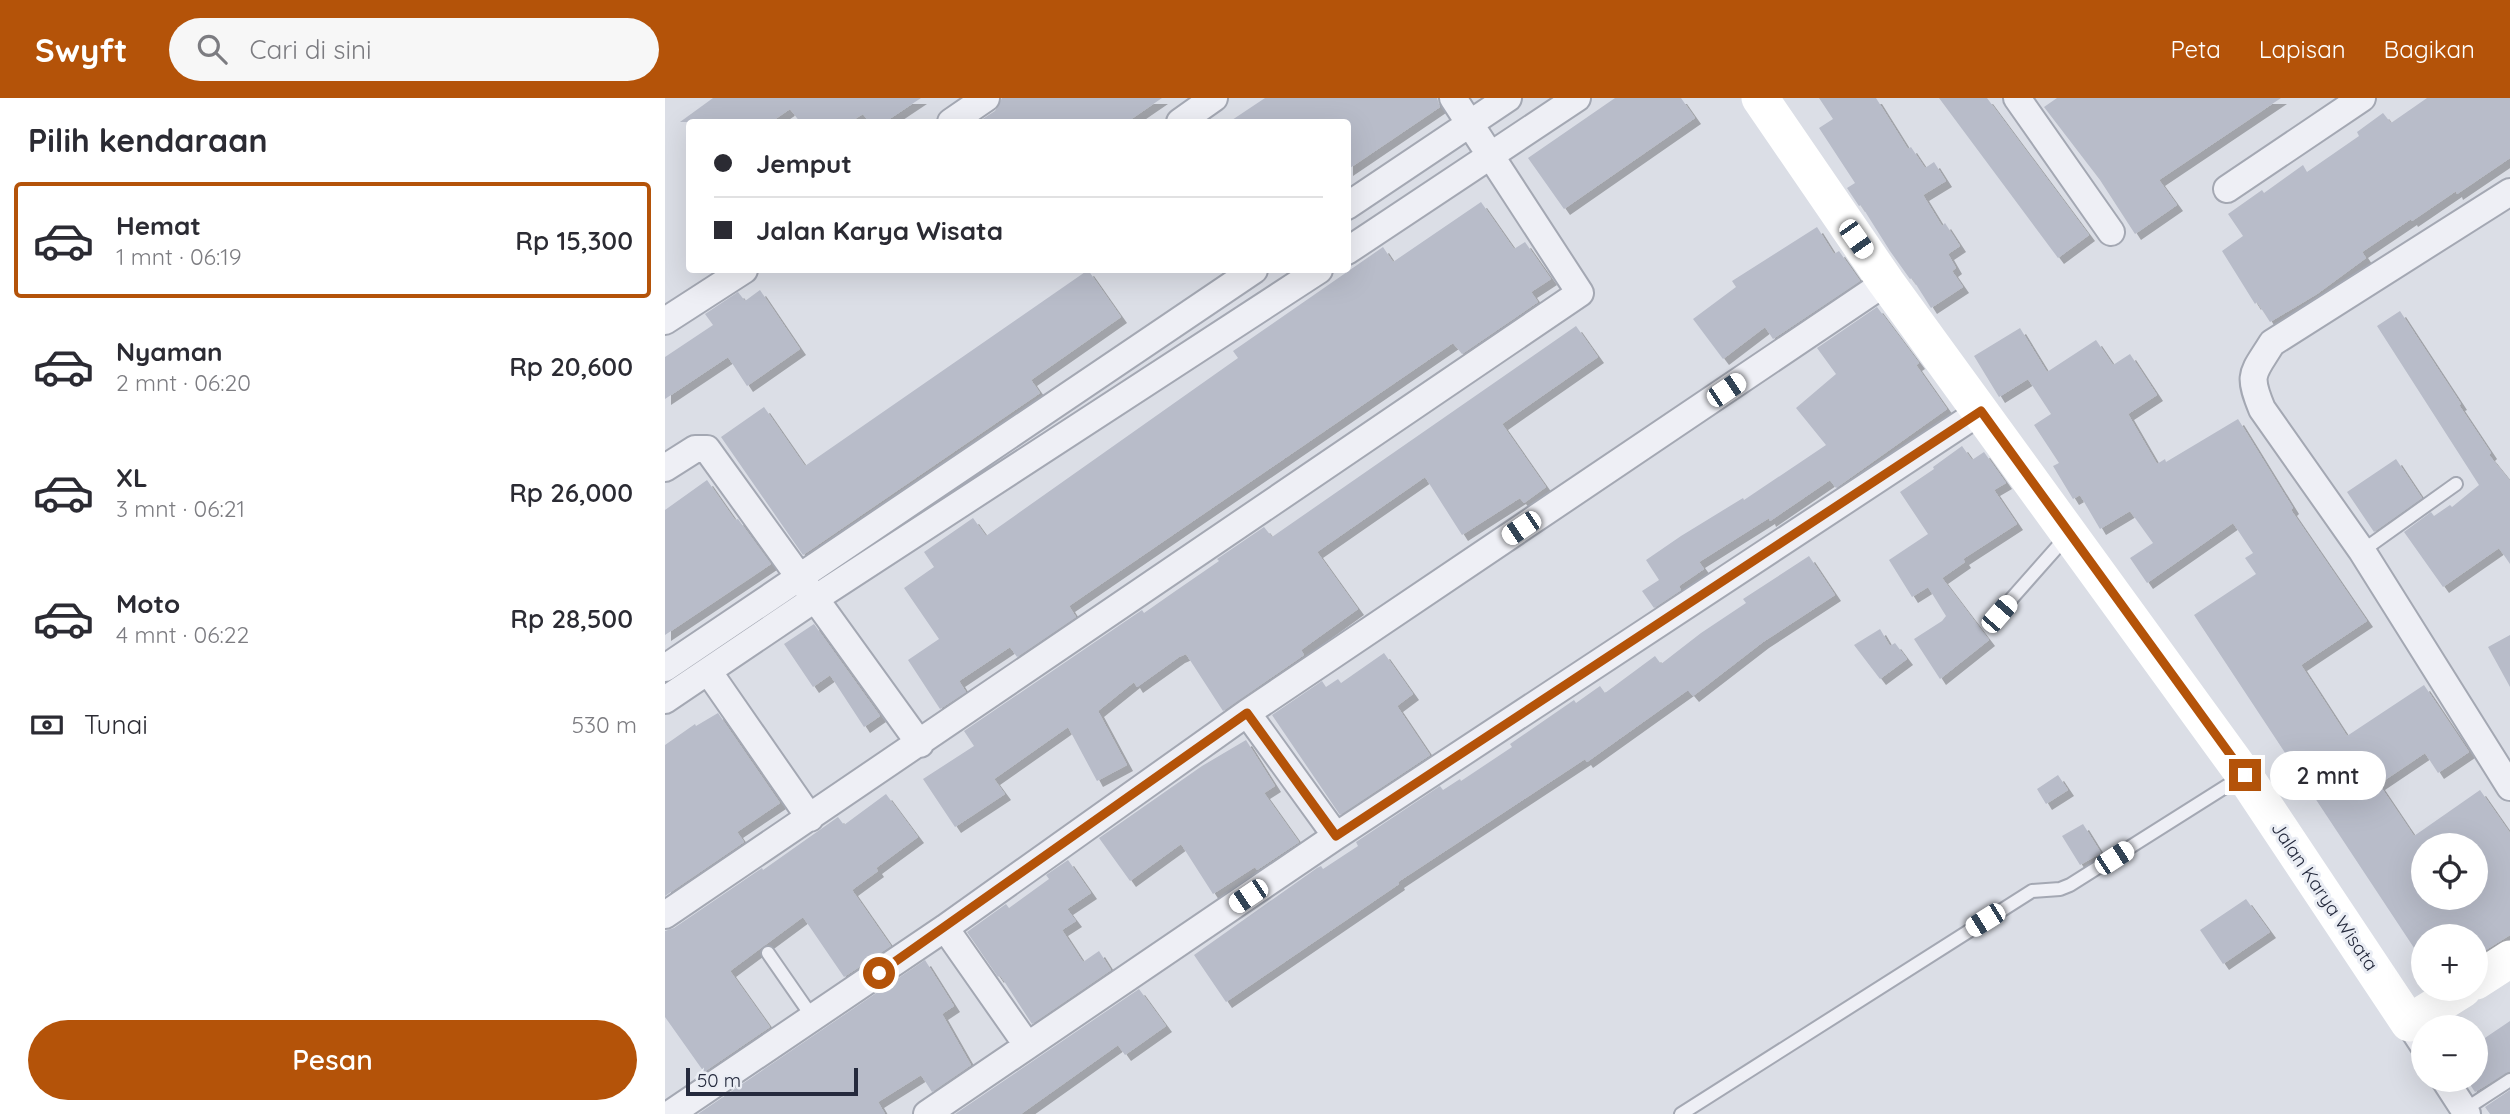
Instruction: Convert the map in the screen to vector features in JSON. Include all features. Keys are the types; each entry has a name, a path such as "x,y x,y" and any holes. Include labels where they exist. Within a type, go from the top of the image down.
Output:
{"street":[{"path":"955,119 986,98"},
{"path":"1183,119 1214,98"},
{"path":"665,915 1580,293 1453,98"},
{"path":"1351,203 1509,98"},
{"path":"1351,248 1577,98"},
{"name":"Jalan Karya Wisata","path":"1761,98 1886,282 2245,775 2411,1026"},
{"path":"2017,98 2111,232"},
{"path":"2227,189 2363,98"},
{"path":"2510,192 2272,342 2252,375 2252,384 2262,409 2362,551 2510,787"},
{"path":"665,321 739,273"},
{"path":"665,668 1250,273"},
{"path":"665,700 816,598 1314,273"},
{"path":"670,1114 944,928 1247,713 1886,282"},
{"path":"927,1114 1336,836 1981,411"},
{"path":"665,468 695,449 707,449 717,459 920,744"},
{"path":"708,671 810,818"},
{"path":"1247,713 1336,836"},
{"path":"944,928 1027,1045"},
{"path":"2488,973 2510,959"},
{"path":"2436,1015 2450,1001"},
{"path":"2452,1092 2465,1112"}],"lane":[{"path":"2362,551 2456,484"},
{"path":"1999,614 2070,533"},
{"path":"1681,1114 2032,891 2060,889 2070,885 2245,775"},
{"path":"768,953 813,1018"},
{"path":"2465,1112 2510,1080"}],"building":[{"path":"713,98 921,98 890,119 867,119 863,114 855,119 798,119 790,109 775,119 686,119 686,122 680,122"},
{"path":"1002,98 1162,98 1131,119 983,119 995,111"},
{"path":"1265,98 1437,98 1440,107 1351,167 1351,119 1234,119"},
{"path":"1615,98 1681,98 1695,118 1564,209 1528,158"},
{"path":"1819,98 1876,98 1908,149 1911,147 1925,168 1934,162 1946,181 1923,195 1942,226 1945,223 1960,246 1948,254 1956,268 1952,271 1963,287 1931,308 1847,188 1855,183 1819,128 1833,119"},
{"path":"1939,98 1987,98 2089,235 2058,258"},
{"path":"2057,98 2281,98 2159,180 2177,205 2135,234 2100,180 2044,107"},
{"path":"2427,98 2510,98 2510,158 2362,252 2366,258 2317,294 2270,322 2257,302 2255,304 2222,251 2243,236 2228,214 2262,190 2264,193 2303,165 2307,172 2359,136 2357,132 2383,113 2391,123"},
{"path":"1481,202 1514,249 1525,242 1551,279 1531,292 1538,302 1462,354 1453,343 1069,606 1076,617 1017,657 1010,647 959,681 966,692 940,709 908,660 939,639 904,588 934,567 924,552 973,518 986,536 1238,358 1233,351 1346,273 1351,273 1351,269 1383,247 1393,262"},
{"path":"1817,227 1834,254 1839,251 1860,281 1773,339 1765,327 1723,359 1693,319 1736,287 1732,281"},
{"path":"1084,273 1090,273 1121,317 1031,380 1040,393 803,555 721,437 764,407 805,466"},
{"path":"760,290 800,349 747,386 728,357 665,399 665,357 713,325 705,314 738,292 745,301"},
{"path":"1877,307 1919,363 1916,365 1947,409 1836,488 1830,480 1770,521 1769,518 1699,562 1704,569 1679,586 1681,590 1654,608 1642,591 1659,580 1646,560 1743,498 1744,500 1826,445 1796,408 1836,374 1817,348"},
{"path":"2400,311 2461,404 2459,405 2491,453 2489,455 2510,481 2510,564 2499,548 2443,587 2404,532 2431,512 2434,516 2450,505 2452,507 2479,485 2377,326"},
{"path":"1576,326 1598,357 1502,424 1546,487 1524,503 1520,498 1462,535 1425,477 1317,552 1358,609 1301,650 1304,655 1223,711 1186,654 1179,657 1137,687 1134,682 1098,711 1127,765 1097,781 1068,727 994,779 1005,794 955,827 923,779 974,746 964,731 1142,610 1144,613 1264,527 1272,537"},
{"path":"2020,328 2047,372 2096,340 2113,365 2130,354 2157,395 2128,414 2157,464 2165,459 2166,462 2238,419 2293,508 2291,510 2367,621 2301,665 2347,736 2424,685 2469,752 2438,773 2425,753 2379,784 2412,833 2411,910 2488,910 2488,833 2418,833 2480,790 2510,833 2510,935 2488,949 2488,924 2411,924 2411,943 2194,615 2256,574 2245,558 2253,553 2233,523 2147,583 2130,558 2153,543 2130,511 2100,529 2080,495 2073,499 2053,466 2059,463 2034,425 2051,414 2028,379 1999,397 1974,356"},
{"path":"1962,446 1972,460 1984,452 2006,483 1994,490 2017,524 1963,559 1965,562 1942,578 1989,640 1940,679 1914,639 1946,616 1928,587 1912,597 1889,560 1928,534 1900,492"},
{"path":"2396,459 2422,498 2374,532 2347,492"},
{"path":"707,480 771,564 665,635 665,510"},
{"path":"1809,556 1835,595 1763,642 1693,696 1688,690 1587,762 1585,759 1398,882 1399,884 1226,1002 1194,955 1317,868 1321,866 1323,869 1358,846 1356,842 1440,786 1443,790 1460,779 1461,781 1512,747 1510,744 1574,700 1576,703 1600,686 1605,693 1655,656 1661,664 1746,603 1743,599"},
{"path":"814,624 880,716 864,727 830,675 813,687 784,644"},
{"path":"1880,629 1890,646 1895,643 1907,659 1880,679 1854,645"},
{"path":"2510,635 2510,687 2488,647"},
{"path":"1384,653 1413,694 1397,706 1430,755 1340,815 1272,715 1322,681 1326,687 1338,679 1341,683"},
{"path":"718,713 780,803 737,832 744,842 665,896 665,745 695,724 696,726"},
{"path":"1246,740 1275,786 1264,793 1299,842 1257,870 1255,867 1213,894 1181,844 1130,881 1099,838 1202,766"},
{"path":"2058,775 2068,790 2046,804 2037,789"},
{"path":"886,794 918,837 876,868 878,871 852,890 891,946 844,977 803,917 730,971 770,1027 704,1072 665,1017 665,931 674,928 762,868 763,870 838,817 844,825"},
{"path":"2083,824 2101,853 2080,865 2062,836"},
{"path":"1068,860 1091,893 1067,909 1076,921 1062,930 1083,962 1099,951 1111,970 1032,1024 1000,975 998,977 967,932 1006,904 1009,908 1049,879 1046,875"},
{"path":"2246,899 2270,932 2223,964 2200,930"},
{"path":"925,960 954,1006 942,1014 971,1065 932,1092 921,1075 878,1102 885,1114 698,1114"},
{"path":"1139,989 1166,1026 1125,1055 1118,1045 1021,1114 955,1114"},
{"path":"2510,1021 2510,1071 2488,1084 2488,1036"},
{"path":"2510,1090 2510,1114 2490,1114 2485,1107"}],"route":[{"path":"879,973 1247,713 1336,836 1981,411 2245,775"}]}
